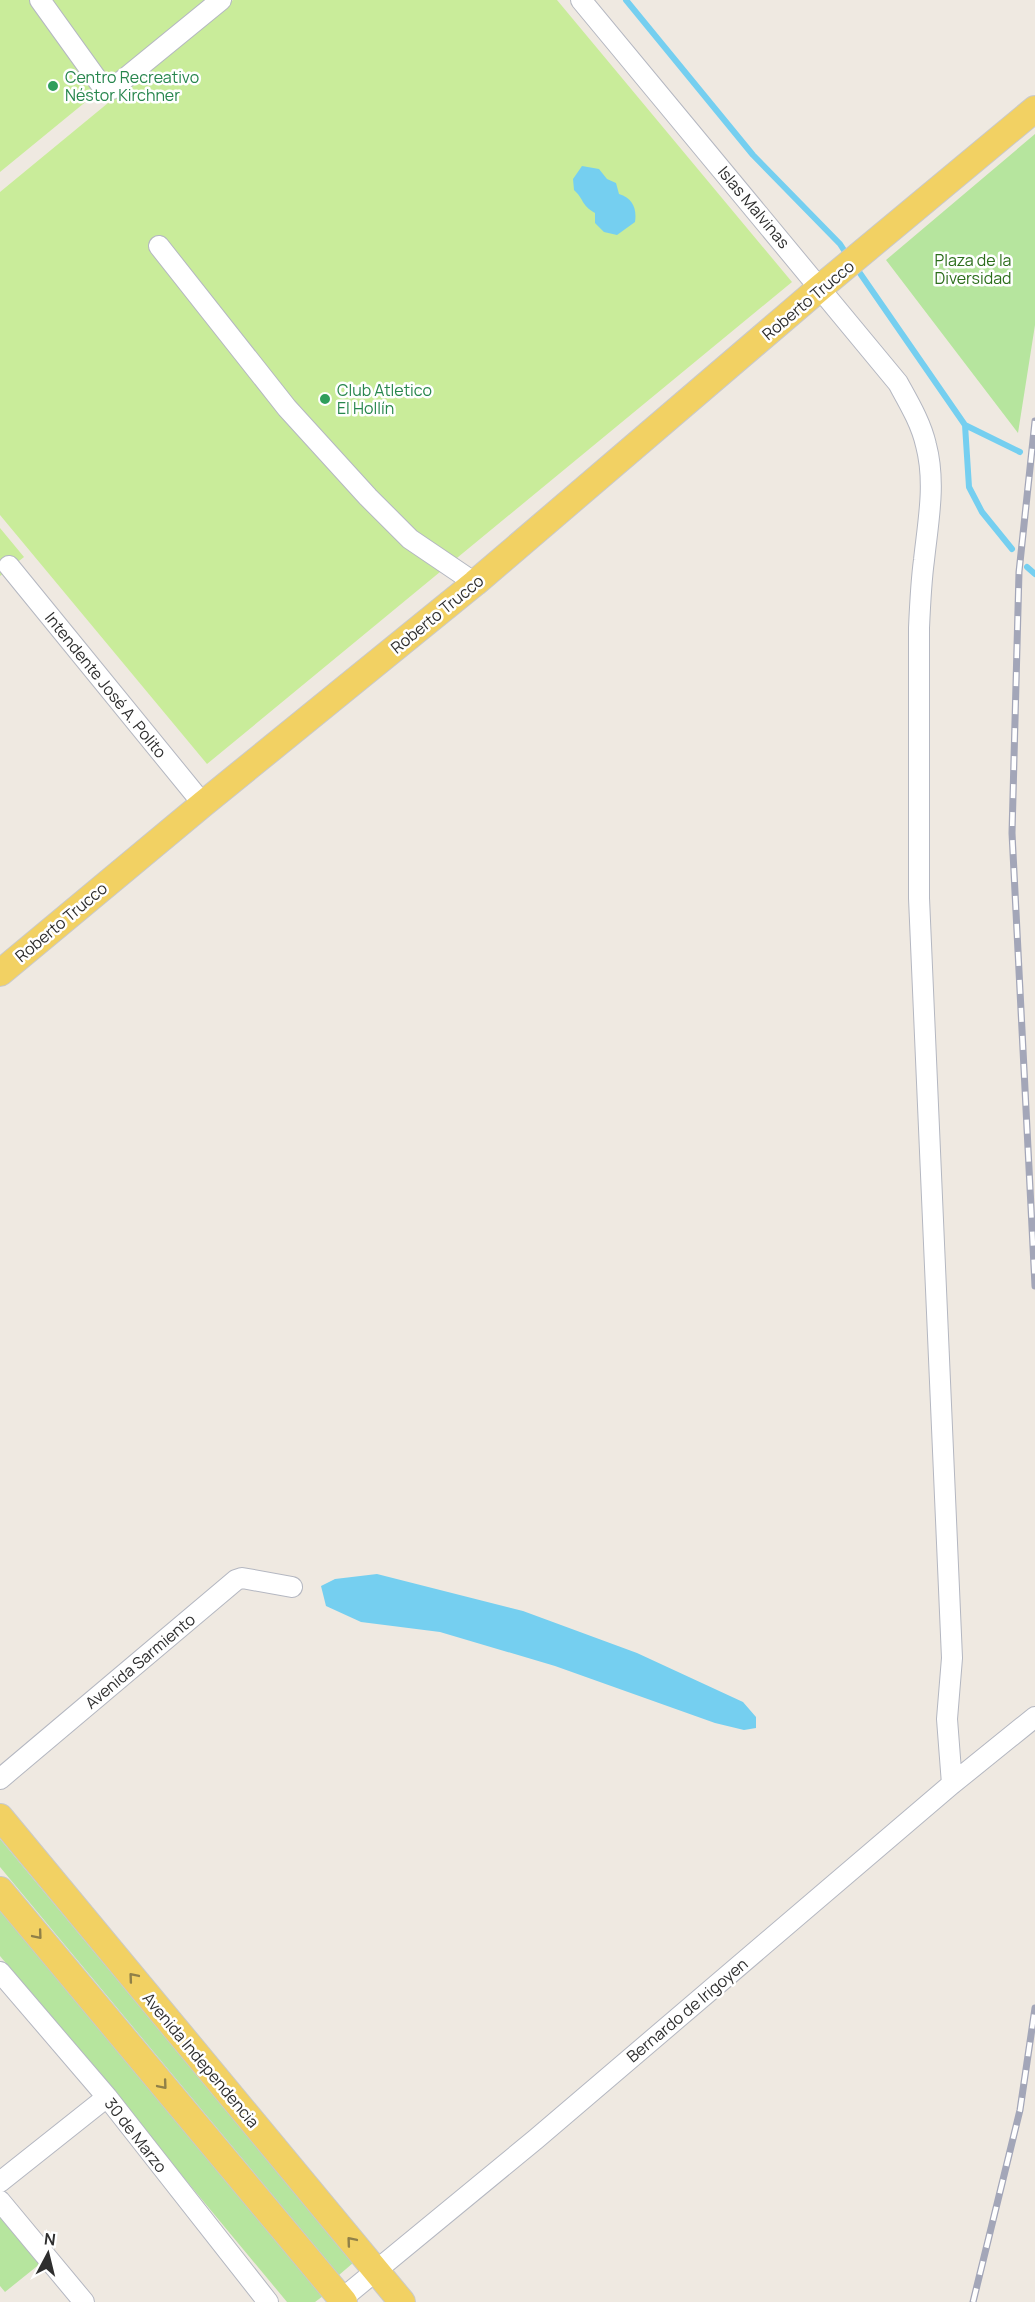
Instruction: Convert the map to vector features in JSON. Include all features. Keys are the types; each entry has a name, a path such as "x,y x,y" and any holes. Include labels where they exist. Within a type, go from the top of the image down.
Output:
{"main road":[{"name":"Roberto Trucco","path":"0,973 475,583 830,280 1035,109"},
{"name":"Avenida Independencia","path":"0,1817 402,2302"},
{"path":"0,1890 341,2301"}],"street":[{"path":"40,0 104,89 112,89 222,0"},
{"name":"Islas Malvinas","path":"581,0 830,280 898,383 918,420 927,447 930,507 920,596 919,628 919,898 952,1658 947,1719 952,1784"},
{"path":"159,246 287,408 368,497 410,539 475,583"},
{"name":"Intendente José A. Polito","path":"9,566 203,804"},
{"name":"Avenida Sarmiento","path":"0,1779 236,1580 242,1578 292,1587"},
{"name":"Bernardo de Irigoyen","path":"341,2301 545,2131 952,1784 1035,1717"},
{"name":"30 de Marzo","path":"0,1972 106,2097 268,2302"},
{"path":"0,2182 106,2097"},
{"path":"0,2201 84,2302"}],"green space":[{"name":"Centro Recreativo Néstor Kirchner","path":"0,0 210,0 0,172"},
{"name":"Club Atletico El Hollín","path":"233,0 557,0 792,282 207,764 0,515 0,192"},
{"name":"Plaza de la Diversidad","path":"1035,134 1035,325 1018,433 886,260"},
{"path":"0,528 24,557 0,576"},
{"path":"0,1839 353,2263 339,2275 0,1867"},
{"path":"0,1905 327,2293 315,2302 287,2302 0,1956"},
{"path":"0,2213 41,2263 5,2292 0,2286"}],"water":[{"path":"582,166 599,169 607,179 616,183 619,194 631,201 635,222 617,235 604,232 595,223 595,213 587,207 574,190 573,179"},
{"path":"377,1574 523,1611 637,1653 743,1702 756,1717 756,1728 744,1730 715,1723 555,1666 440,1632 361,1622 326,1606 321,1586 335,1579"}],"waterway":[{"path":"626,0 753,155 840,244 849,258"},
{"path":"855,266 965,425 969,487 982,512 1012,549"},
{"path":"965,425 1020,452"},
{"path":"1027,567 1035,574"}],"railway":[{"path":"1035,421 1019,572 1012,833 1035,1286"},
{"path":"973,2302 1020,2110 1035,2008"}],"place":[{"name":"Centro Recreativo Néstor Kirchner","path":"53,86"},
{"name":"Club Atletico El Hollín","path":"325,399"}]}
